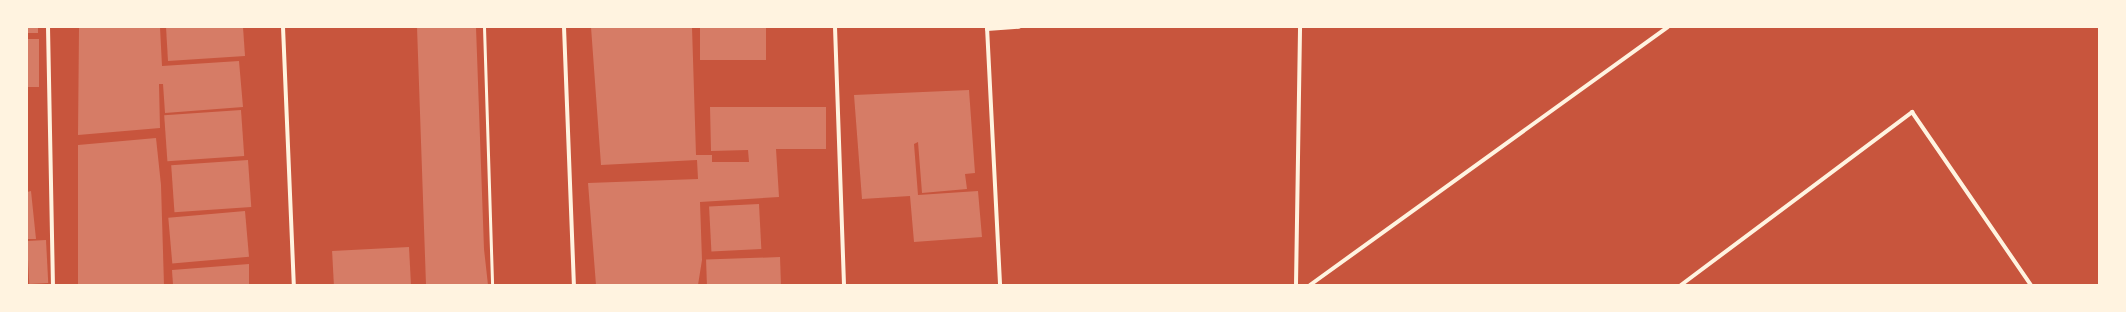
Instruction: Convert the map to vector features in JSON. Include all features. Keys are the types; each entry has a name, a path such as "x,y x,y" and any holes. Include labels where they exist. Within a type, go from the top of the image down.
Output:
{"street":[{"path":"48,27 53,285"},
{"path":"283,27 294,285"},
{"path":"564,27 574,285"},
{"path":"835,27 844,285"},
{"path":"1000,285 987,28 1019,27"},
{"path":"1296,285 1300,27"},
{"path":"1310,285 1668,27"},
{"path":"1681,285 1912,112 2031,285"}],"lane":[{"path":"484,27 492,285"}],"building":[{"path":"27,27 38,27 38,33 27,33"},
{"path":"79,27 160,27 162,66 239,61 243,107 165,113 163,84 159,84 160,128 78,135"},
{"path":"166,27 243,27 245,56 168,61"},
{"path":"417,27 476,27 484,249 488,285 426,285"},
{"path":"591,27 692,27 696,155 712,155 712,162 749,162 748,150 711,151 710,107 826,107 826,149 776,149 779,197 700,202 702,260 698,285 596,285 588,183 698,179 697,160 601,165"},
{"path":"700,27 766,27 766,60 700,60"},
{"path":"27,39 39,39 39,87 27,87"},
{"path":"969,90 975,173 965,174 967,189 922,193 918,142 914,144 918,195 978,191 982,237 914,242 910,196 862,199 854,95"},
{"path":"241,110 244,156 167,161 164,115"},
{"path":"156,138 161,185 164,285 78,285 78,145"},
{"path":"248,160 251,207 174,212 171,165"},
{"path":"31,191 36,239 27,239 27,192"},
{"path":"759,204 761,249 711,252 709,207"},
{"path":"245,211 249,257 172,264 168,218"},
{"path":"46,240 48,283 29,284 27,241"},
{"path":"409,247 411,285 334,285 332,251"},
{"path":"780,257 781,285 707,285 706,260"},
{"path":"249,264 249,285 173,285 172,270"}]}
